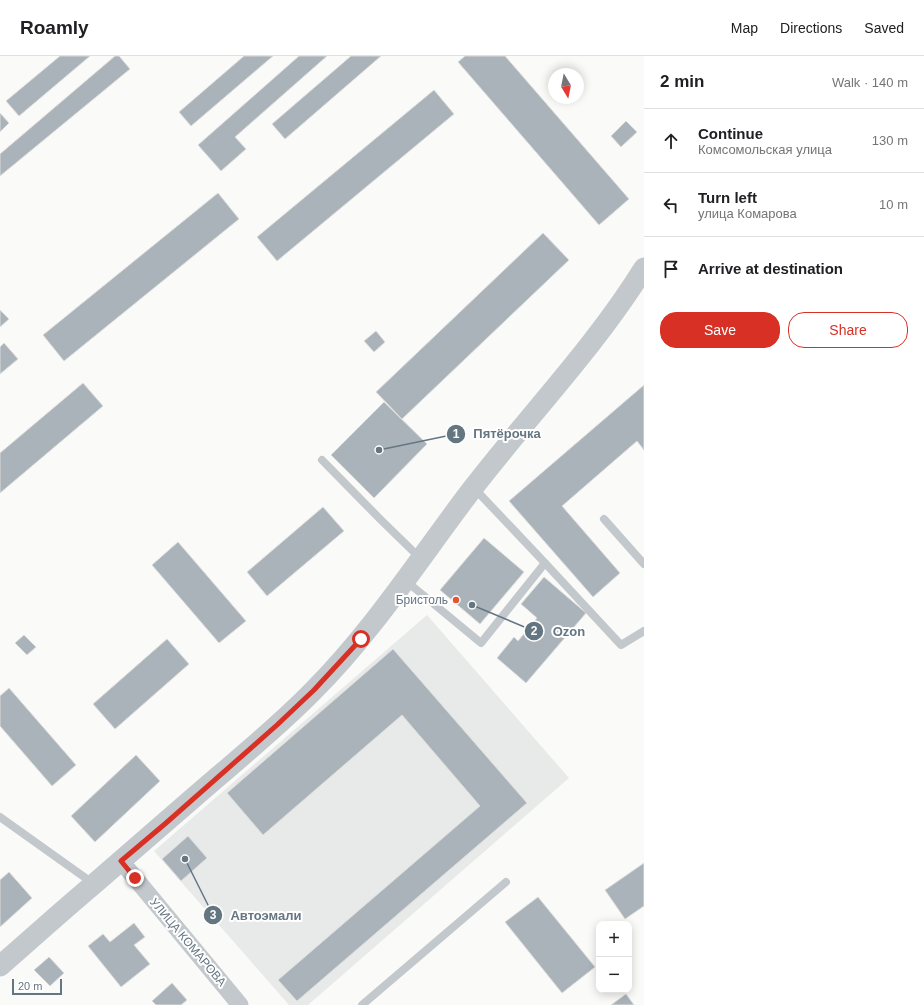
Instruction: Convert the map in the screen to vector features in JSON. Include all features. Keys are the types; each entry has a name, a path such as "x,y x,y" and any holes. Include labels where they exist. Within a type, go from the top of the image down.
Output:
{"street":[{"path":"0,966 254,746 314,690 361,639 474,488 606,324 634,285 644,268"},
{"name":"УЛИЦА КОМАРОВА","path":"121,861 240,1005"}],"lane":[{"path":"322,460 422,559"},
{"path":"474,488 621,645 644,631"},
{"path":"604,519 644,564"},
{"path":"405,581 481,643 545,563"},
{"path":"0,817 94,884"},
{"path":"362,1005 506,882"}],"shaded area":[{"path":"427,615 569,778 308,1005 289,1005 154,851"}],"building":[{"path":"60,56 90,56 19,116 6,101"},
{"path":"115,56 119,56 130,69 0,176 0,154"},
{"path":"244,56 273,56 191,126 179,112"},
{"path":"299,56 327,56 235,137 246,149 221,171 198,145"},
{"path":"351,56 381,56 285,139 272,124"},
{"path":"465,56 505,56 629,199 599,225 458,62"},
{"path":"434,90 454,114 277,261 257,237"},
{"path":"0,113 9,123 0,132"},
{"path":"626,121 637,132 621,147 611,136"},
{"path":"218,193 239,219 64,361 43,335"},
{"path":"543,233 569,260 402,419 376,392"},
{"path":"0,310 9,319 0,327"},
{"path":"376,331 385,342 374,352 364,341"},
{"path":"4,343 18,359 0,374 0,347"},
{"path":"83,383 103,406 0,493 0,453"},
{"path":"644,385 644,450 637,441 562,506 620,573 593,597 509,501"},
{"path":"384,402 427,444 374,498 331,455"},
{"path":"323,507 344,531 267,596 247,572"},
{"path":"484,538 524,572 480,624 440,590"},
{"path":"178,542 246,621 219,643 152,565"},
{"path":"544,577 586,613 526,683 497,658 514,637 518,641 537,618 521,604"},
{"path":"24,635 36,647 27,655 15,643"},
{"path":"167,639 189,664 115,729 93,704"},
{"path":"393,649 527,803 297,1001 278,980 480,806 402,715 263,835 227,793"},
{"path":"9,688 76,765 52,786 0,726 0,696"},
{"path":"136,755 160,781 95,842 71,816"},
{"path":"188,836 207,858 181,881 162,859"},
{"path":"644,863 644,906 625,919 605,890"},
{"path":"9,872 32,898 0,927 0,880"},
{"path":"538,897 595,967 562,993 505,922"},
{"path":"134,923 145,937 134,945 150,964 121,987 88,946 103,934 110,942"},
{"path":"49,957 64,973 50,986 34,970"},
{"path":"172,983 187,1000 181,1005 156,1005 152,1001"},
{"path":"626,994 634,1005 611,1005"}],"place":[{"name":"Пятёрочка","path":"379,450"},
{"name":"Бристоль","path":"456,600"},
{"name":"Ozon","path":"472,605"},
{"name":"Автоэмали","path":"185,859"}],"route":[{"path":"135,878 121,861 277,725 314,690 361,639"}]}
